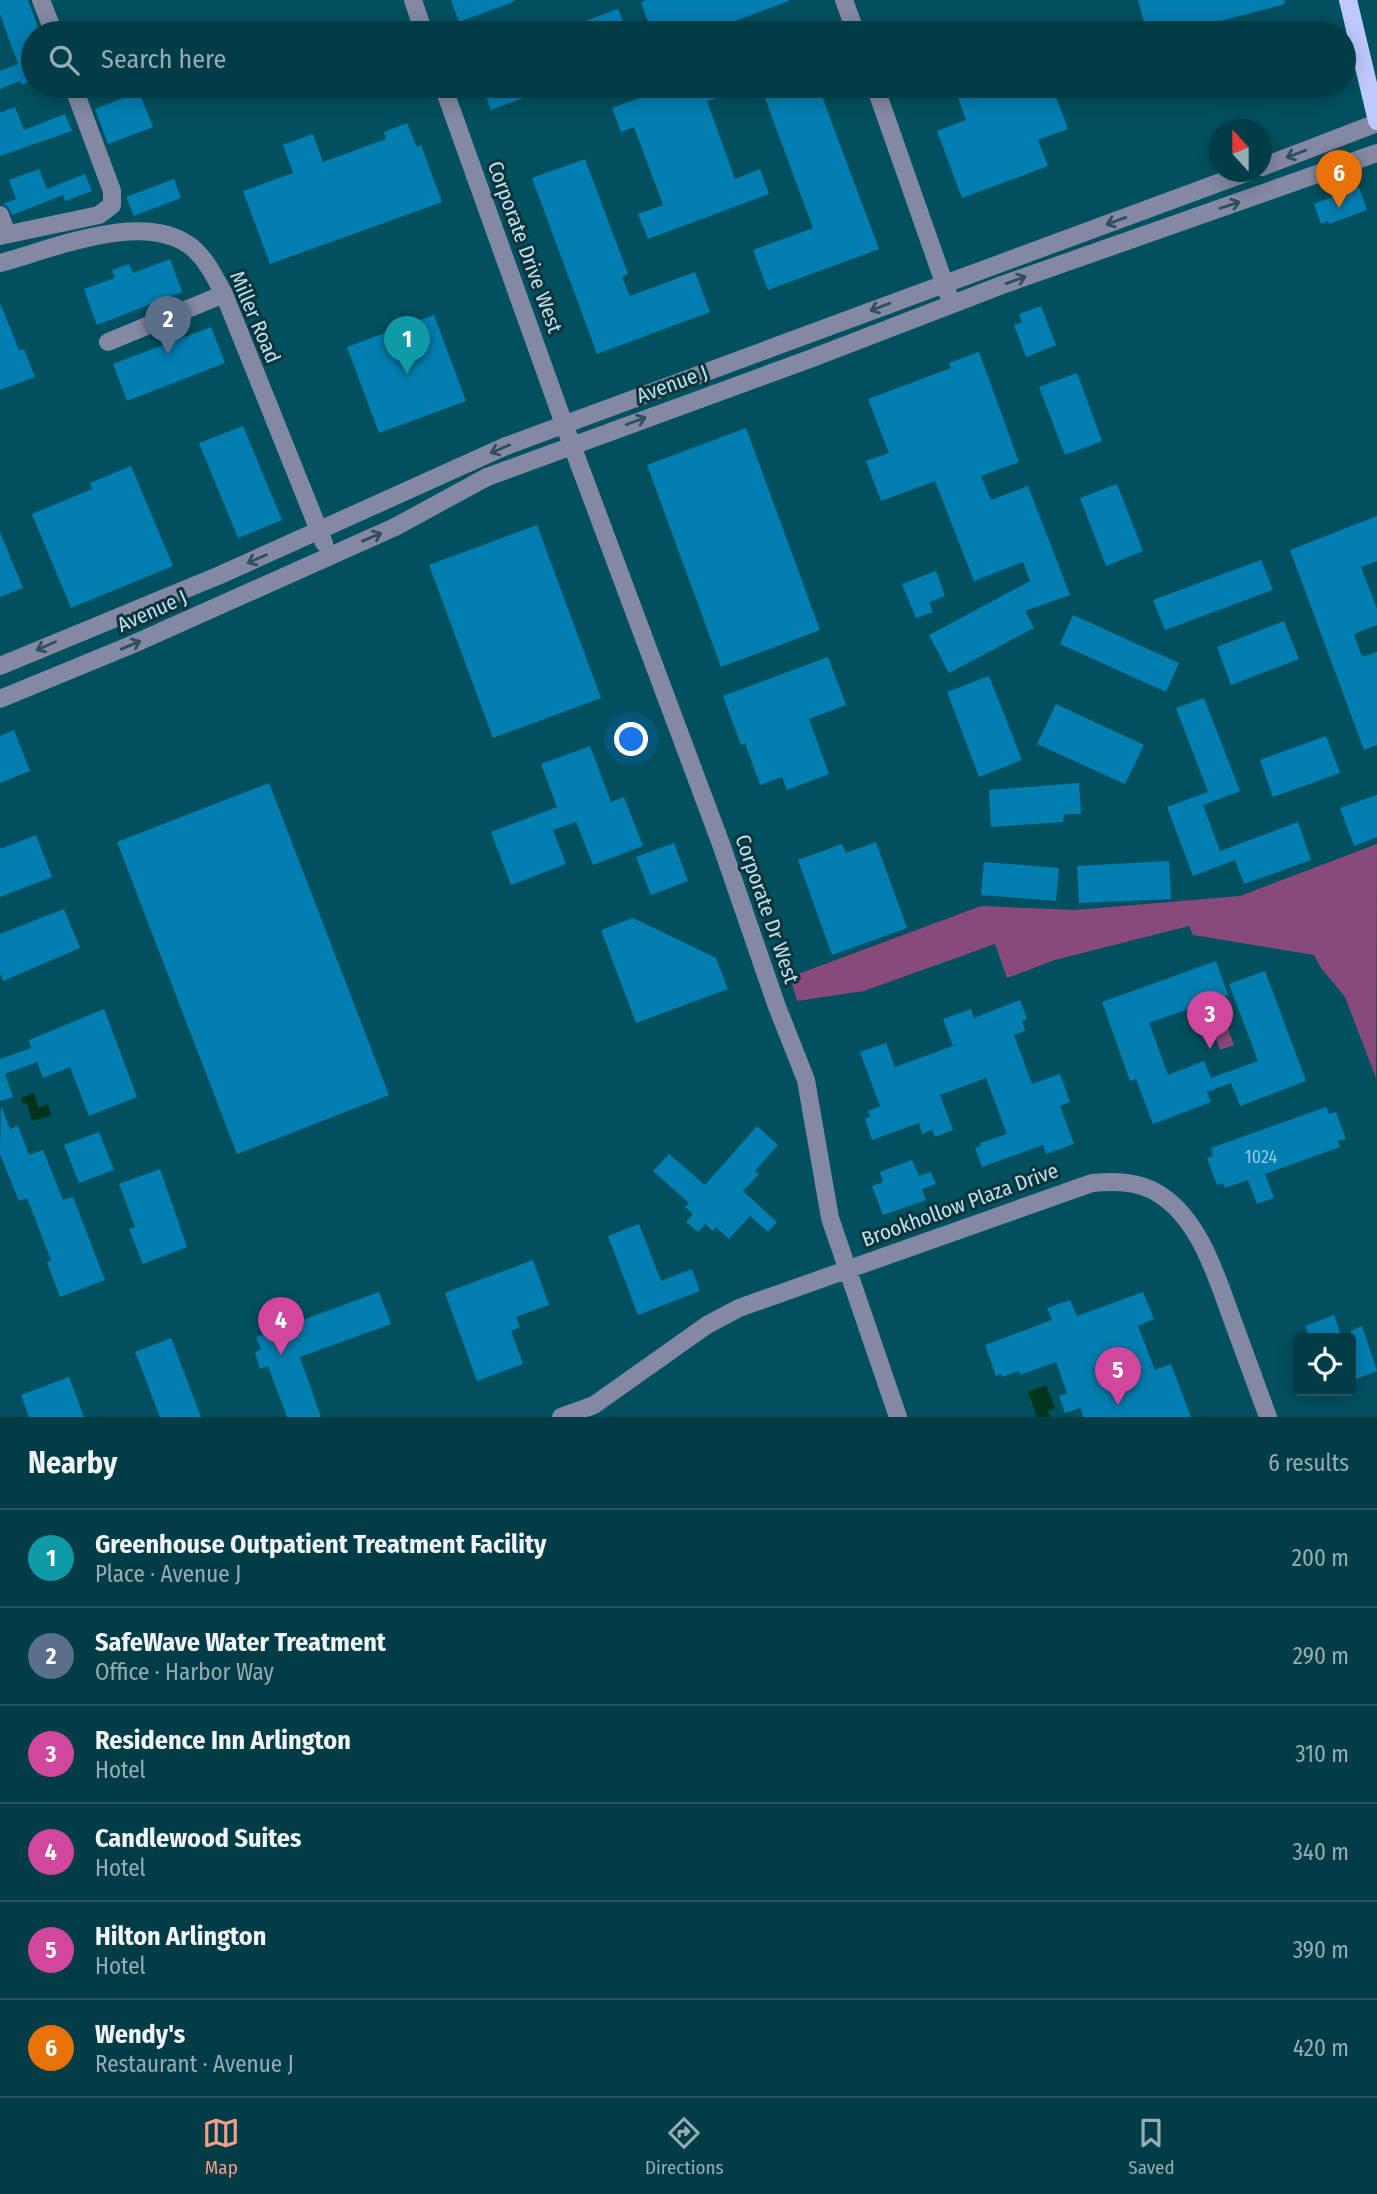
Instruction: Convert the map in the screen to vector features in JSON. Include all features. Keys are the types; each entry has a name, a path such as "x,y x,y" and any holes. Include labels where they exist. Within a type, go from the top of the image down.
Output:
{"main road":[{"path":"1349,0 1354,21"},
{"path":"1356,30 1377,122"}],"street":[{"path":"41,0 49,21"},
{"path":"413,0 420,21"},
{"path":"844,0 852,21"},
{"path":"0,215 4,235 99,215 113,205 112,191 77,98"},
{"name":"Corporate Drive West","path":"447,98 564,424"},
{"path":"880,98 952,304"},
{"path":"1272,163 1377,122"},
{"name":"Avenue J","path":"0,699 131,645 396,527 487,477 952,304 1377,153"},
{"name":"Avenue J","path":"0,666 319,532 495,451 1221,182"},
{"path":"1160,205 1167,226"},
{"name":"Miller Road","path":"0,263 94,237 131,231 176,237 192,248 205,261 224,294 329,555"},
{"path":"108,342 224,294"},
{"name":"Corporate Dr West","path":"564,424 806,1080 830,1218 898,1417"},
{"name":"Brookhollow Plaza Drive","path":"561,1417 594,1405 707,1325 739,1308 1092,1183 1119,1181 1137,1185 1162,1196 1195,1233 1213,1270 1268,1417"}],"shaded area":[{"path":"1377,844 1376,1078 1345,997 1314,955 1193,935 1189,926 1055,960 1007,978 995,944 864,991 797,1001 790,977 981,906 1075,910 1240,896"},
{"path":"1223,1015 1234,1045 1220,1050 1209,1021"},
{"path":"34,1093 39,1108 48,1104 51,1116 32,1121 27,1103 23,1104 21,1098"},
{"path":"1046,1385 1055,1408 1048,1411 1050,1417 1037,1417 1028,1392"}],"building":[{"path":"0,0 28,0 36,21 21,21 21,83 20,81 0,89 0,71 18,64 0,14"},
{"path":"451,0 515,1 462,21 459,21"},
{"path":"1138,0 1284,0 1285,4 1220,21 1144,21"},
{"path":"789,1 735,21 648,21 641,2"},
{"path":"618,9 623,21 585,21"},
{"path":"123,98 141,98 153,127 108,144 95,109"},
{"path":"486,98 523,98 491,110"},
{"path":"639,98 717,98 707,101 735,179 760,169 769,194 648,239 638,214 663,205 634,127 621,132 612,108"},
{"path":"765,98 822,98 879,249 768,290 753,250 813,228"},
{"path":"958,98 1056,98 1068,129 1038,140 1048,166 962,198 937,131 966,120"},
{"path":"15,107 24,130 65,114 72,131 0,156 0,113"},
{"path":"407,123 417,147 421,145 442,202 270,264 243,191 293,173 283,145 313,134 323,162 386,139 384,132"},
{"path":"585,159 628,274 622,277 630,296 695,272 710,312 597,354 532,178"},
{"path":"39,169 47,189 85,174 92,191 65,201 63,195 12,215 3,204 16,199 9,180"},
{"path":"174,179 181,198 134,216 126,197"},
{"path":"1359,187 1367,210 1329,224 1328,221 1321,224 1314,204"},
{"path":"170,259 182,292 97,325 84,289 115,278 112,270 129,264 133,273"},
{"path":"0,303 19,350 24,349 35,377 0,390"},
{"path":"1041,306 1056,345 1026,357 1014,325 1022,322 1019,314"},
{"path":"434,315 466,401 379,433 347,347"},
{"path":"211,327 225,363 127,401 113,364"},
{"path":"979,352 1019,462 981,476 991,500 1028,486 1070,595 1025,611 1034,628 949,673 929,635 1030,581 1023,562 974,581 935,481 881,501 866,461 889,453 868,399 951,368 949,363"},
{"path":"1077,373 1102,441 1065,455 1039,387"},
{"path":"243,426 282,520 238,538 199,443"},
{"path":"746,428 820,630 721,667 647,465"},
{"path":"131,466 173,566 71,608 32,514 92,489 90,483"},
{"path":"1117,484 1143,551 1106,566 1080,498"},
{"path":"1377,516 1377,561 1361,567 1377,609 1377,625 1354,634 1362,657 1377,652 1377,745 1364,750 1290,550"},
{"path":"537,525 601,698 493,738 429,565"},
{"path":"0,532 23,588 0,597"},
{"path":"1261,560 1273,590 1165,630 1153,600"},
{"path":"936,571 945,596 929,602 933,612 916,618 902,584"},
{"path":"1073,615 1179,663 1166,692 1060,644"},
{"path":"1284,621 1299,659 1231,685 1217,647"},
{"path":"828,657 846,705 809,719 829,774 787,790 782,777 760,785 745,743 741,745 723,696"},
{"path":"989,676 1022,760 979,777 947,692"},
{"path":"1204,698 1240,791 1203,805 1220,851 1298,822 1311,860 1244,884 1235,860 1193,876 1167,807 1208,792 1176,708"},
{"path":"1056,704 1144,745 1125,784 1037,744"},
{"path":"14,730 30,771 0,783 0,736"},
{"path":"1326,736 1340,773 1273,797 1260,760"},
{"path":"590,746 611,802 624,797 643,846 593,865 576,822 553,830 566,864 511,885 491,832 557,807 541,764"},
{"path":"269,783 389,1095 237,1154 117,842"},
{"path":"1079,783 1081,814 1064,814 1063,822 991,827 989,790"},
{"path":"1377,795 1377,837 1354,846 1340,808"},
{"path":"36,835 52,877 0,897 0,849"},
{"path":"876,842 907,928 832,955 798,860 842,844 846,853"},
{"path":"674,843 688,881 651,895 636,857"},
{"path":"1169,861 1171,899 1079,903 1077,866"},
{"path":"984,862 1059,868 1056,901 981,895"},
{"path":"64,909 80,948 3,981 0,973 0,934"},
{"path":"633,918 716,958 728,989 636,1023 601,930"},
{"path":"1216,961 1228,995 1149,1023 1168,1075 1204,1061 1211,1078 1258,1061 1229,984 1265,971 1306,1081 1240,1106 1231,1083 1207,1092 1211,1102 1153,1124 1136,1079 1130,1081 1102,1002"},
{"path":"1020,1000 1027,1019 1022,1021 1025,1031 1014,1035 1032,1084 1060,1074 1070,1102 1060,1106 1074,1144 1046,1154 1043,1145 982,1167 975,1148 981,1146 980,1143 1007,1134 986,1078 940,1095 953,1130 935,1137 932,1130 922,1134 919,1123 872,1140 865,1119 870,1117 868,1111 880,1106 860,1052 886,1043 895,1067 953,1046 943,1019 971,1009 974,1018"},
{"path":"104,1009 137,1097 89,1116 70,1067 43,1078 37,1062 5,1074 13,1097 0,1101 0,1059 31,1048 29,1040"},
{"path":"1,1106 10,1129 18,1126 29,1155 43,1150 63,1200 73,1197 105,1280 60,1297 47,1262 51,1260 27,1198 19,1201 0,1154"},
{"path":"1326,1107 1329,1114 1336,1112 1346,1139 1338,1141 1340,1147 1265,1174 1274,1198 1257,1204 1248,1180 1225,1188 1223,1183 1217,1185 1207,1158 1213,1156 1211,1148"},
{"path":"757,1126 778,1145 755,1171 759,1174 743,1191 777,1222 768,1232 750,1216 729,1239 716,1227 713,1231 705,1224 698,1232 686,1222 693,1214 685,1207 689,1203 653,1171 669,1154 705,1185"},
{"path":"99,1132 114,1170 79,1183 64,1145"},
{"path":"912,1160 919,1176 931,1172 936,1184 922,1189 926,1200 883,1215 872,1186 883,1182 880,1172"},
{"path":"160,1169 187,1247 143,1264 129,1229 135,1227 119,1184"},
{"path":"639,1224 661,1281 692,1269 700,1291 638,1315 608,1236"},
{"path":"533,1260 549,1305 516,1317 520,1327 511,1331 523,1364 477,1381 445,1293"},
{"path":"379,1292 391,1324 300,1357 321,1417 287,1417 268,1366 260,1369 255,1352 261,1350 256,1337"},
{"path":"1143,1292 1154,1319 1138,1326 1155,1370 1171,1364 1191,1417 1083,1417 1080,1408 1065,1413 1059,1396 1067,1393 1056,1362 1020,1375 1019,1371 1002,1377 1002,1374 996,1376 985,1345 1052,1320 1047,1308 1070,1300 1077,1316"},
{"path":"1334,1315 1340,1333 1308,1333 1305,1326"},
{"path":"1362,1326 1377,1371 1356,1379 1356,1333 1351,1331"},
{"path":"171,1338 201,1417 160,1417 135,1352"},
{"path":"69,1377 84,1417 29,1417 21,1395"}],"place":[{"name":"Wendy's","path":"1339,208"},
{"name":"SafeWave Water Treatment","path":"168,354"},
{"name":"Greenhouse Outpatient Treatment Facility","path":"407,374"},
{"name":"Residence Inn Arlington","path":"1210,1049"},
{"name":"Candlewood Suites","path":"281,1355"},
{"name":"Hilton Arlington","path":"1118,1405"}]}
